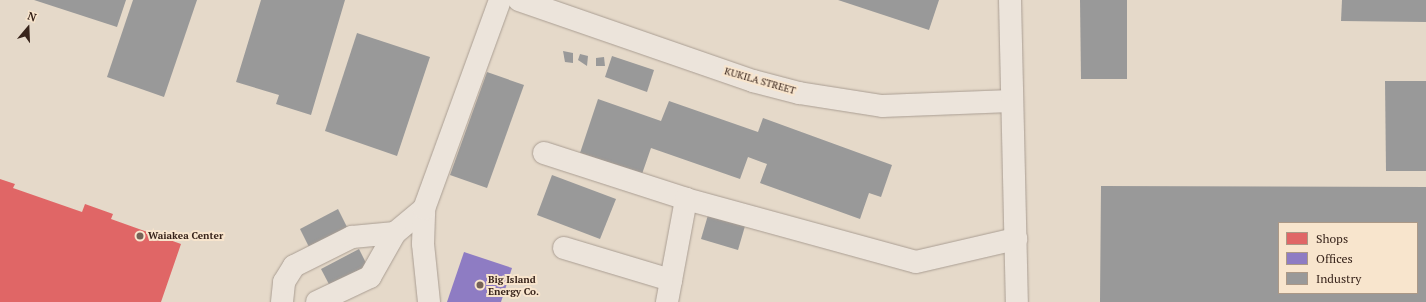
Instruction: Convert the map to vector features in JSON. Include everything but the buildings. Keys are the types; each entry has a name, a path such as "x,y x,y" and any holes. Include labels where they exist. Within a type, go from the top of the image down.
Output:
{"street":[{"path":"429,302 423,244 424,209 500,0"},
{"name":"KUKILA STREET","path":"519,0 753,81 799,93 882,106 1011,101"},
{"path":"1010,0 1011,101 1017,302"},
{"path":"544,153 686,199 916,262 1016,239"},
{"path":"667,302 686,199"},
{"path":"317,302 370,277 395,233 424,209"},
{"path":"282,302 284,282 294,266 352,237 395,233"},
{"path":"564,248 671,280"}],"place":[{"name":"Waiakea Center","path":"140,236"},
{"name":"Big Island Energy Co.","path":"480,285"}]}
